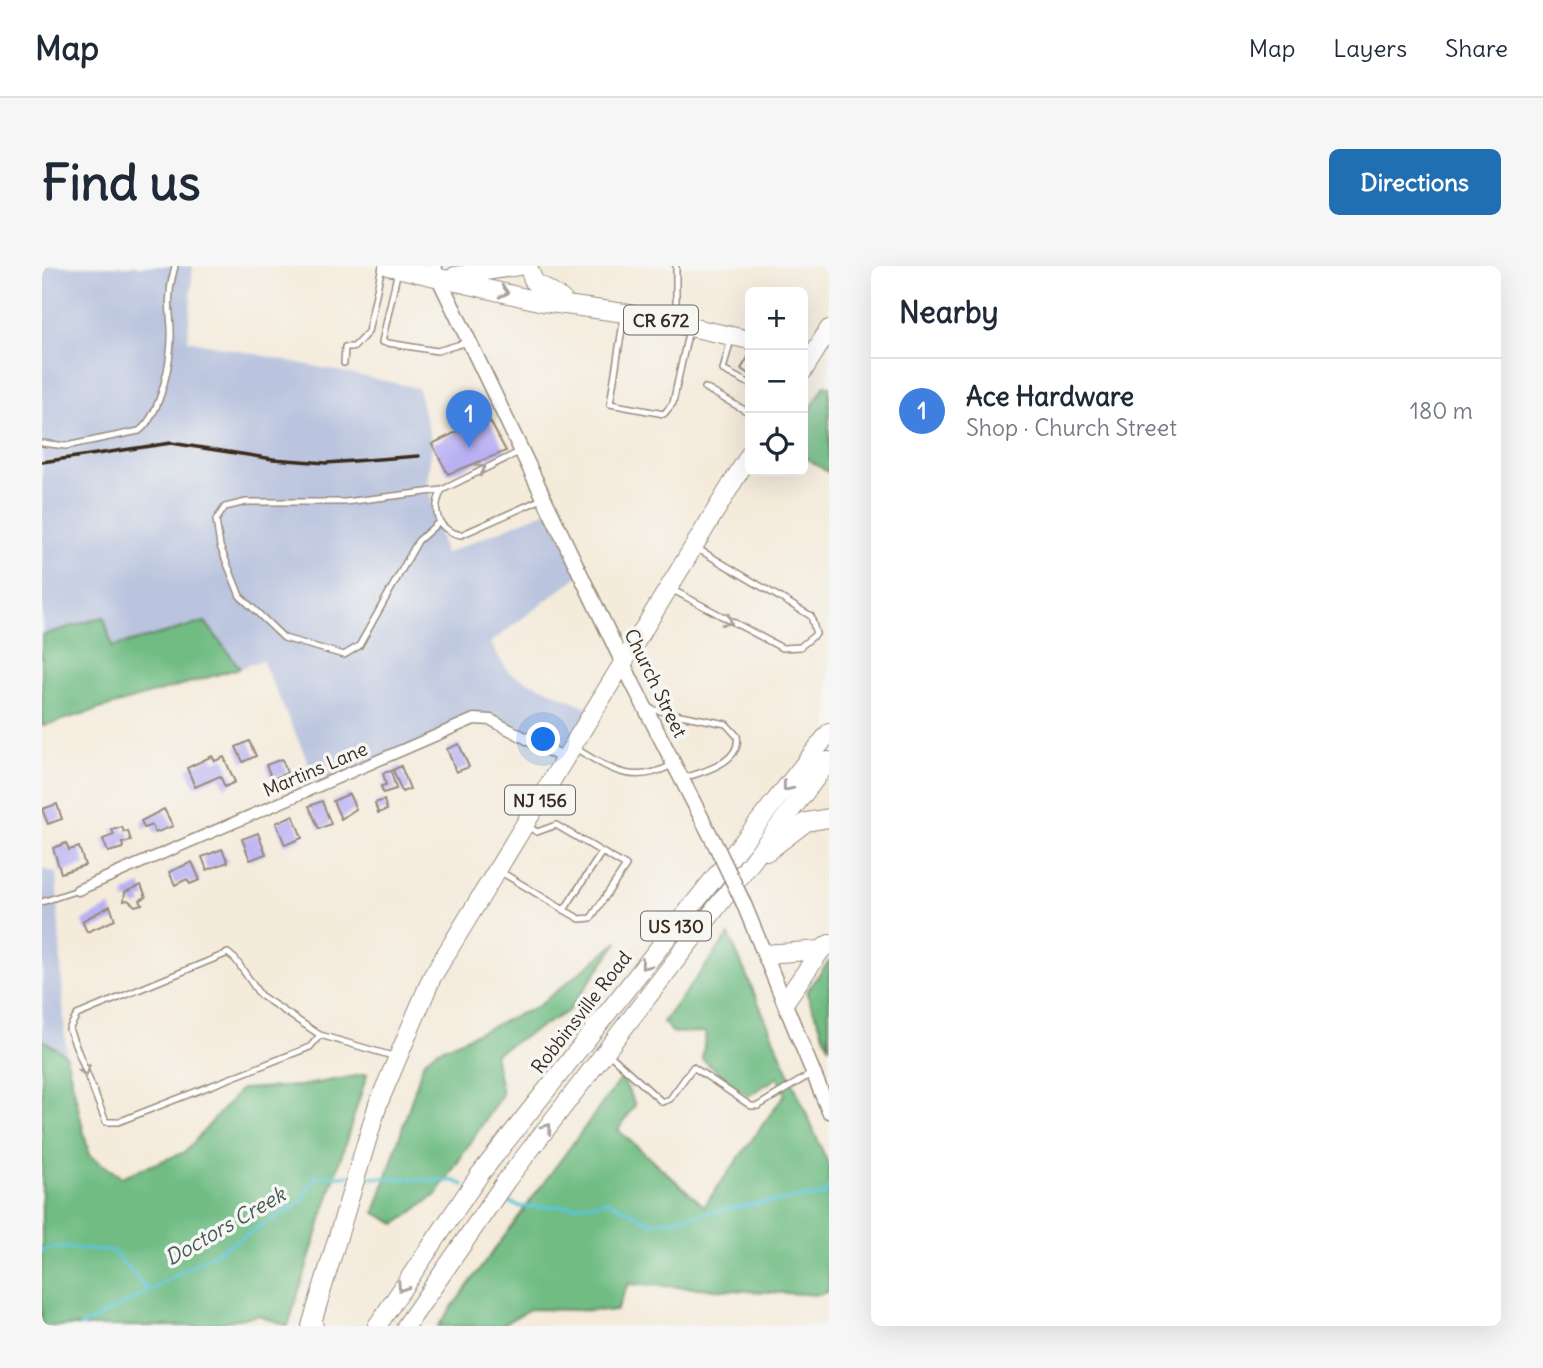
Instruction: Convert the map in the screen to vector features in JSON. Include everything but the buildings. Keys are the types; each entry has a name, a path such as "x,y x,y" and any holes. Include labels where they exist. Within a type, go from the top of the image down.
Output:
{"main road":[{"path":"389,267 435,271 518,266"},
{"path":"528,266 534,282 571,305"},
{"name":"CR 672","path":"435,271 571,305 625,313 745,339"},
{"path":"815,354 829,329"},
{"name":"NJ 156","path":"312,1325 352,1188 396,1057 432,977 745,462"},
{"name":"Robbinsville Road","path":"377,1326 480,1174 829,733"},
{"name":"US 130","path":"406,1326 506,1181 829,761"},
{"path":"744,870 806,822 829,818"},
{"path":"766,954 825,947"},
{"path":"786,1000 825,947"}],"street":[{"name":"Church Street","path":"435,271 646,709 743,902 786,1000 829,1111"},
{"name":"Martins Lane","path":"78,890 474,719 491,720 569,753"}],"lane":[{"path":"42,443 66,446 139,431 147,425 155,414 163,385 172,333 169,307 175,266"},
{"path":"625,313 610,404 664,414 673,403 683,325 676,266"},
{"path":"389,267 382,342 437,351 468,342"},
{"path":"344,363 345,347 354,347 369,332 389,267"},
{"path":"731,336 723,370 745,381"},
{"path":"705,388 745,410"},
{"path":"439,522 418,541 359,646 344,655 284,638 240,597 220,546 216,520 225,507 246,502 345,502 442,491 522,450"},
{"path":"442,491 435,503 439,522 449,533 461,536 545,497"},
{"path":"668,587 782,648 800,647 816,634 811,616 693,546"},
{"path":"646,709 726,724 737,736 739,743 727,759 681,779"},
{"path":"569,753 614,771 639,776 652,775 674,764"},
{"path":"498,870 580,919 591,918 626,866 556,825 537,832 526,825"},
{"path":"564,911 602,852"},
{"path":"42,902 78,890"},
{"path":"320,1035 310,1047 118,1122 106,1122 69,1029 77,1015 228,953 236,960 260,996 320,1035 396,1057"},
{"path":"606,1052 662,1102 670,1099 693,1067 751,1106 758,1107 814,1072"}],"shaded area":[{"path":"42,266 193,266 188,340 418,388 432,444 427,482 444,554 549,510 581,574 490,643 509,673 594,710 565,759 482,718 319,786 262,660 240,668 205,622 112,647 103,617 42,635"},
{"path":"42,869 56,873 66,1055 42,1039"}],"green space":[{"path":"825,385 829,386 829,473 808,459 808,413"},
{"path":"104,617 112,647 205,622 240,668 42,726 42,635"},
{"path":"729,935 829,1166 829,1291 819,1295 628,1284 616,1311 530,1309 500,1326 438,1326 622,1077 635,1105 618,1130 704,1206 785,1094 778,1077 748,1096 702,1059 706,1032 673,1033 663,1022"},
{"path":"619,941 568,1011 494,1054 502,1094 437,1194 396,1224 375,1213 424,1061 436,1051 538,1006"},
{"path":"829,961 829,1047 806,992"},
{"path":"42,1039 66,1055 89,1155 121,1177 185,1152 241,1089 300,1086 367,1074 288,1326 258,1315 203,1326 42,1326"}],"waterway":[{"name":"Doctors Creek","path":"81,1326 149,1291 299,1204 316,1176 349,1176"},
{"name":"Doctors Creek","path":"361,1177 455,1181 464,1185"},
{"name":"Doctors Creek","path":"501,1199 522,1207 575,1206 608,1201 653,1223 754,1204 824,1195 829,1187"},
{"path":"42,1251 55,1247 112,1251 149,1291"}],"railway":[{"path":"42,462 171,443 273,459 326,463 419,456"}],"place":[{"name":"Ace Hardware","path":"469,448"}]}
